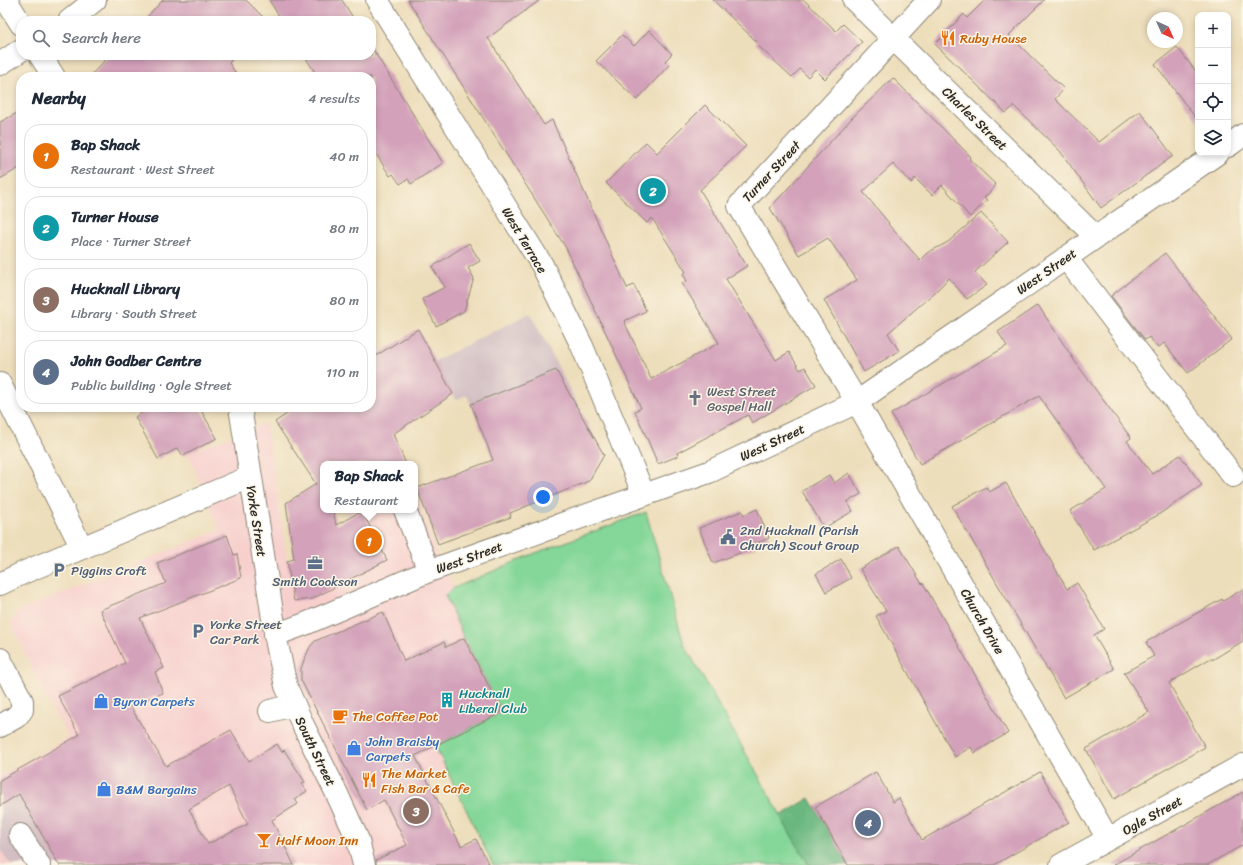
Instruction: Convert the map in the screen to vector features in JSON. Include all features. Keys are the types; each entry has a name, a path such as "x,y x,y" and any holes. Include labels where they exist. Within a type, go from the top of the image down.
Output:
{"street":[{"path":"6,0 16,16"},
{"path":"74,16 95,0"},
{"name":"West Terrace","path":"376,0 542,265 582,346 644,495"},
{"name":"Charles Street","path":"854,0 1096,237"},
{"path":"894,38 929,0"},
{"name":"Turner Street","path":"857,402 739,206 894,38"},
{"path":"0,64 16,53"},
{"path":"43,60 51,72"},
{"path":"1231,144 1243,136"},
{"name":"West Street","path":"276,635 429,571 708,472 857,402 1214,156"},
{"path":"1066,258 1233,476"},
{"path":"0,384 82,548"},
{"name":"Church Drive","path":"857,402 1108,839"},
{"name":"Yorke Street","path":"241,412 276,635"},
{"path":"0,584 250,477"},
{"path":"406,513 429,571"},
{"name":"South Street","path":"276,635 286,686 293,705 358,840 364,865"},
{"path":"0,659 22,701 22,710 16,717 0,726"},
{"path":"270,711 293,705"},
{"name":"Ogle Street","path":"1061,865 1243,765"},
{"path":"20,835 38,865"}],"shaded area":[{"path":"530,313 604,455 589,481 514,511 467,395 455,400 453,394 398,431 376,398 376,356 418,329 435,361"},
{"path":"266,423 287,561 362,546 347,513 418,513 418,499 434,548 454,588 445,596 464,638 502,712 435,746 447,770 384,800 407,845 396,851 403,865 0,865 0,776 68,737 44,694 11,624 18,611 219,530 188,453"},
{"path":"19,794 59,865 11,865 0,849 0,806"}],"green space":[{"path":"646,512 684,644 809,865 493,865 435,746 502,712 464,638 445,595 454,588 533,554"},
{"path":"810,798 848,865 809,865 780,816"}],"building":[{"path":"163,0 246,0 262,16 148,16"},
{"path":"269,0 342,0 352,16 279,16"},
{"path":"408,0 540,0 488,38 544,125 552,120 627,288 634,285 646,311 624,321 651,379 719,343 682,283 687,281 683,274 686,272 652,218 647,223 606,183 646,142 657,153 705,105 746,146 700,190 747,266 726,279 776,360 789,352 800,370 805,367 816,385 752,423 748,415 677,453 678,456 658,464 635,411 641,408 566,248"},
{"path":"713,0 804,0 836,31 843,24 862,42 825,79 815,69 808,77 800,69 792,77 755,43 757,42"},
{"path":"985,0 1044,0 1009,35 1064,89 1055,99 1099,142 1140,111 1173,156 1101,208 1060,151 1014,106 1006,113 935,44 964,14 967,18"},
{"path":"649,30 672,54 665,61 669,65 637,100 596,61 622,35 634,46"},
{"path":"1178,48 1195,70 1195,117 1155,64"},
{"path":"376,54 443,163 411,184 408,179 400,184 393,174 390,176 376,154 376,72 315,72 307,60 376,60"},
{"path":"105,60 232,60 229,63 235,72 94,72"},
{"path":"893,78 971,157 969,159 996,185 984,198 987,200 970,217 942,185 932,195 915,178 911,183 893,164 863,192 889,223 888,224 920,260 927,253 948,242 981,213 1008,242 975,272 987,285 967,299 949,278 888,333 899,351 864,372 824,300 857,280 828,238 799,255 770,208 852,118"},
{"path":"16,114 16,170 0,179 0,122"},
{"path":"469,243 480,261 468,268 474,278 464,311 436,326 422,299 445,287 432,267"},
{"path":"1165,253 1232,339 1188,373 1164,343 1158,348 1149,337 1145,340 1111,296"},
{"path":"1038,305 1074,360 1131,438 1127,441 1152,474 1180,455 1202,485 1158,515 1094,550 1070,511 1106,489 1039,396 920,464 891,414 1007,346 998,332"},
{"path":"418,329 453,394 393,434 405,461 320,461 320,513 334,513 336,525 358,513 363,513 387,560 312,599 294,601 287,561 294,559 286,503 316,484 275,422 290,412 376,412 376,356"},
{"path":"556,370 604,455 589,481 510,513 511,517 438,544 418,488 493,460 471,404"},
{"path":"143,412 202,412 217,438 183,456 178,448 158,459 135,417"},
{"path":"849,473 861,494 847,502 853,511 824,528 802,491 829,475 834,483"},
{"path":"1006,483 1067,589 1077,583 1104,629 1094,635 1114,669 1064,698 952,506 986,487 989,492"},
{"name":"2nd Hucknall (Parish Church) Scout Group","path":"757,509 769,538 755,544 756,547 713,563 699,528 742,511 744,515"},
{"path":"227,535 234,555 237,554 241,578 140,618 164,668 155,672 163,693 130,706 166,766 231,730 249,761 277,744 282,752 284,750 305,782 302,784 307,791 295,799 298,804 272,820 294,865 59,865 19,794 0,806 0,780 79,735 58,696 125,663 100,610 166,583 157,563","holes":["229,786 248,824 208,844 189,809"]},
{"path":"899,546 922,584 923,583 1008,733 974,753 971,747 955,757 876,616 886,611 860,569"},
{"path":"841,559 851,578 826,592 816,574"},
{"path":"1243,589 1243,641 1212,660 1211,658 1169,683 1205,747 1114,799 1086,749 1149,712 1124,673 1154,656 1146,642 1222,599 1223,601"},
{"path":"383,612 404,661 444,642 446,647 464,638 502,712 415,756 461,846 476,839 489,865 376,865 376,860 407,845 384,800 367,810 301,680 301,669 310,647 315,641"},
{"path":"876,772 893,802 899,798 922,840 1040,772 1069,822 994,865 848,865 815,807"},
{"path":"1243,792 1243,845 1207,865 1113,865"}],"place":[{"name":"Ruby House","path":"948,38"},
{"name":"Turner House","path":"653,191"},
{"name":"West Street Gospel Hall","path":"695,398"},
{"name":"2nd Hucknall (Parish Church) Scout Group","path":"728,537"},
{"name":"Bap Shack","path":"369,541"},
{"name":"Smith Cookson","path":"315,563"},
{"name":"Piggins Croft","path":"59,570"},
{"name":"Yorke Street Car Park","path":"198,631"},
{"name":"Hucknall Liberal Club","path":"447,700"},
{"name":"Byron Carpets","path":"101,701"},
{"name":"The Coffee Pot","path":"340,716"},
{"name":"John Braisby Carpets","path":"354,748"},
{"name":"The Market Fish Bar & Cafe","path":"369,780"},
{"name":"B&M Bargains","path":"104,789"},
{"name":"Hucknall Library","path":"416,811"},
{"name":"John Godber Centre","path":"868,823"},
{"name":"Half Moon Inn","path":"264,840"}]}
